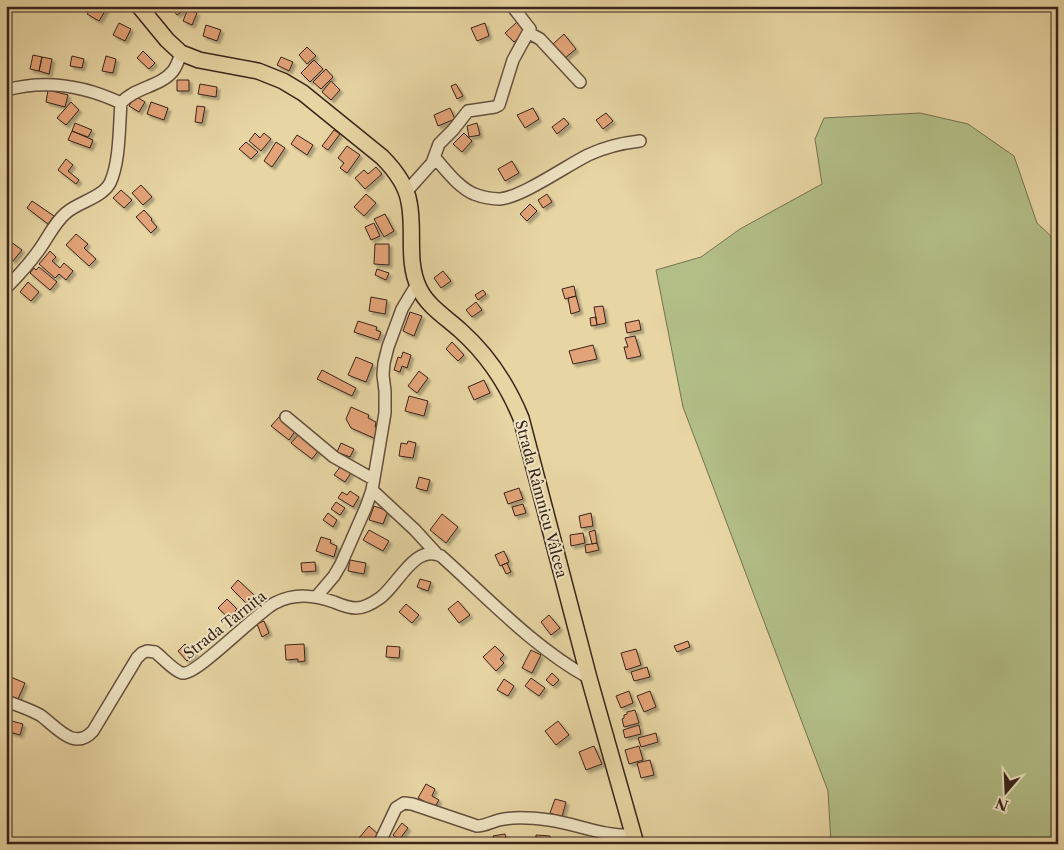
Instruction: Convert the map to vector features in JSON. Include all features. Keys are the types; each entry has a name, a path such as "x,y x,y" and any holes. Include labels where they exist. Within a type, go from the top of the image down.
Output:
{"main road":[{"name":"Strada Râmnicu Vâlcea","path":"139,6 167,40 181,53 199,60 258,71 283,81 303,92 382,157 396,174 406,192 410,213 412,267 417,284 428,302 467,336 488,359 514,401 526,436 589,678 634,840"}],"street":[{"path":"406,192 434,158 439,144 468,111 498,105 512,60 530,29 512,6"},
{"path":"529,33 540,39 580,82"},
{"path":"6,288 32,260 59,219 66,212 102,192 109,185 115,168 121,104 131,94 168,76 174,69 181,53"},
{"path":"6,90 31,85 57,85 97,93 121,104"},
{"path":"434,158 461,185 472,193 486,198 501,199 538,183 589,155 617,144 640,141"},
{"path":"316,596 334,576 366,507 373,484 385,413 384,363 402,309 417,284"},
{"path":"286,417 334,457 373,484 436,553 442,556 532,638 572,669 589,678"},
{"name":"Strada Tarnița","path":"6,701 40,715 67,736 81,739 93,731 128,670 142,653 150,650 155,652 179,672 186,674 198,668 244,626 274,604 294,596 316,596 356,608 368,606 382,597 406,569 422,555 436,553"},
{"name":"Strada Râmnicu Vâlcea","path":"379,844 396,808 404,803 477,826 498,820 525,818 550,820 634,840"}],"green space":[{"path":"920,113 968,124 1014,156 1037,223 1055,240 1058,240 1058,844 831,844 828,791 683,407 656,270 701,257 740,229 822,184 815,139 824,118"}],"building":[{"path":"92,6 108,6 99,21 87,14"},
{"path":"172,6 188,6 188,7 177,15"},
{"path":"188,9 197,13 192,25 183,21"},
{"path":"517,22 526,32 514,42 505,33"},
{"path":"119,23 131,29 125,41 113,35"},
{"path":"485,23 489,36 477,41 471,28"},
{"path":"206,25 221,30 217,41 203,36"},
{"path":"564,34 576,49 565,58 553,44"},
{"path":"307,47 316,56 307,64 299,55"},
{"path":"143,51 155,63 149,69 137,58"},
{"path":"33,55 42,57 39,71 30,69"},
{"path":"72,56 84,59 82,68 70,66"},
{"path":"106,56 116,59 113,73 102,71"},
{"path":"42,57 52,59 49,74 39,71"},
{"path":"281,57 293,62 289,71 277,65"},
{"path":"314,60 323,69 310,82 301,73"},
{"path":"326,69 333,77 321,89 313,82"},
{"path":"177,80 189,80 189,91 177,91"},
{"path":"331,81 340,90 331,100 322,92"},
{"path":"200,84 217,87 216,97 198,94"},
{"path":"456,84 463,96 457,99 451,86"},
{"path":"48,90 68,95 65,107 46,102"},
{"path":"135,96 145,102 139,112 129,106"},
{"path":"71,102 79,110 66,125 57,118"},
{"path":"151,102 168,108 164,120 147,114"},
{"path":"197,106 205,107 202,123 195,122"},
{"path":"450,108 455,119 438,126 434,115"},
{"path":"533,108 539,119 525,128 517,115"},
{"path":"606,113 613,121 603,129 596,120"},
{"path":"564,118 569,124 557,134 552,127"},
{"path":"75,123 92,130 88,137 72,131"},
{"path":"477,123 480,135 469,137 467,126"},
{"path":"334,130 340,134 328,150 322,146"},
{"path":"72,131 93,140 90,148 68,140"},
{"path":"255,133 260,138 264,133 271,139 261,151 249,141"},
{"path":"464,133 472,141 462,152 453,144"},
{"path":"297,135 313,145 307,155 291,144"},
{"path":"246,142 258,152 251,159 239,149"},
{"path":"276,142 285,148 272,167 264,161"},
{"path":"347,146 360,155 347,173 340,168 344,163 338,158"},
{"path":"66,159 73,165 68,171 79,180 76,184 58,170"},
{"path":"512,161 519,173 505,181 498,169"},
{"path":"376,167 382,174 365,189 355,178 364,170 368,174"},
{"path":"141,185 152,197 143,205 132,193"},
{"path":"121,190 132,200 124,208 113,198"},
{"path":"366,194 376,203 364,216 354,207"},
{"path":"547,194 552,202 543,208 538,200"},
{"path":"32,201 54,216 48,224 27,208"},
{"path":"530,204 537,211 527,221 520,214"},
{"path":"144,210 157,227 151,233 136,217"},
{"path":"385,214 394,231 384,237 374,219"},
{"path":"374,223 380,236 371,240 365,227"},
{"path":"76,234 88,244 84,248 96,259 89,266 66,245"},
{"path":"11,242 22,250 13,261 6,256 6,244 8,245"},
{"path":"375,244 389,244 389,265 374,264"},
{"path":"50,251 56,257 52,261 60,268 64,263 73,271 66,280 59,274 55,278 39,264"},
{"path":"39,267 57,282 50,290 30,273 34,268 36,270"},
{"path":"377,269 389,273 386,280 375,275"},
{"path":"443,271 451,281 441,288 434,278"},
{"path":"28,282 39,292 31,301 20,292"},
{"path":"574,286 576,296 565,299 562,289"},
{"path":"483,290 486,294 478,300 475,295"},
{"path":"576,296 580,311 571,314 568,298"},
{"path":"371,297 387,300 385,314 369,311"},
{"path":"476,302 482,310 472,317 466,310"},
{"path":"603,306 606,323 597,325 594,307"},
{"path":"410,312 422,316 414,336 403,331"},
{"path":"596,317 597,325 591,326 590,318"},
{"path":"639,320 641,330 627,333 625,323"},
{"path":"358,321 377,327 376,330 381,332 378,340 354,332"},
{"path":"635,336 641,356 627,359 624,347 628,347 625,338"},
{"path":"452,342 464,355 458,361 446,349"},
{"path":"593,345 597,359 573,364 569,351"},
{"path":"403,352 411,355 407,368 402,366 400,372 394,370 398,357 401,358"},
{"path":"356,357 373,364 366,382 348,375"},
{"path":"322,370 356,388 352,396 317,379"},
{"path":"419,371 428,378 417,393 408,386"},
{"path":"484,380 490,393 474,400 468,387"},
{"path":"409,396 428,401 424,416 405,411"},
{"path":"351,407 369,415 368,418 376,422 375,427 380,429 376,439 351,428 346,419"},
{"path":"279,417 296,430 289,440 271,426"},
{"path":"299,434 319,450 312,459 291,443"},
{"path":"408,441 416,443 413,458 399,456 401,443 407,444"},
{"path":"341,443 354,449 350,457 337,452"},
{"path":"340,467 351,473 345,482 334,475"},
{"path":"419,477 430,480 427,491 416,488"},
{"path":"519,488 523,499 508,504 504,493"},
{"path":"350,491 359,497 353,507 338,498 342,492 347,495"},
{"path":"336,502 345,508 340,515 331,509"},
{"path":"523,504 526,513 515,516 512,507"},
{"path":"374,506 388,511 383,524 369,520"},
{"path":"328,513 337,520 333,527 323,520"},
{"path":"591,513 593,526 581,528 579,516"},
{"path":"442,514 458,527 446,543 430,530"},
{"path":"369,530 389,541 383,551 363,540"},
{"path":"595,530 597,543 592,544 589,532"},
{"path":"583,533 585,543 571,546 570,535"},
{"path":"321,537 331,540 330,543 337,546 334,557 316,551"},
{"path":"597,543 599,550 586,553 585,545"},
{"path":"504,551 509,562 500,566 495,555"},
{"path":"350,560 366,563 364,574 348,571"},
{"path":"315,562 316,571 302,572 301,563"},
{"path":"507,563 511,572 506,574 502,565"},
{"path":"420,579 431,582 428,591 417,587"},
{"path":"238,580 254,595 246,603 231,588"},
{"path":"227,599 237,609 235,611 237,613 231,620 218,608"},
{"path":"458,601 470,615 459,623 448,609"},
{"path":"406,604 419,615 412,623 399,612"},
{"path":"549,615 560,628 551,635 541,622"},
{"path":"264,621 269,633 262,637 257,624"},
{"path":"688,641 690,647 677,652 674,646"},
{"path":"185,644 195,653 187,661 178,651"},
{"path":"304,644 305,661 298,662 298,659 286,660 285,645"},
{"path":"387,646 400,647 399,658 386,657"},
{"path":"495,646 504,655 500,659 504,663 496,671 483,657"},
{"path":"636,649 641,665 626,670 621,653"},
{"path":"531,650 541,655 532,673 522,668"},
{"path":"647,667 650,677 634,681 631,672"},
{"path":"552,673 559,680 553,686 546,680"},
{"path":"6,675 25,683 18,699 6,695"},
{"path":"531,678 545,688 539,696 525,686"},
{"path":"504,679 514,686 508,696 497,690"},
{"path":"629,691 633,703 621,708 616,696"},
{"path":"650,691 656,707 644,712 637,696"},
{"path":"635,710 639,723 624,727 622,719 624,715"},
{"path":"8,720 23,724 20,735 6,731"},
{"path":"558,721 569,735 556,745 545,731"},
{"path":"639,725 641,734 625,738 623,730"},
{"path":"656,733 658,742 641,747 638,738"},
{"path":"594,746 602,764 586,770 579,752"},
{"path":"639,746 643,760 629,764 625,750"},
{"path":"650,760 654,775 641,778 637,763"},
{"path":"426,784 435,789 432,796 439,800 435,807 418,798"},
{"path":"555,799 566,802 562,817 550,813"},
{"path":"402,823 408,828 399,840 393,835"},
{"path":"369,826 379,835 371,844 366,844 359,838"},
{"path":"505,834 507,844 495,844 493,836"},
{"path":"536,835 550,836 550,844 536,844"}]}
